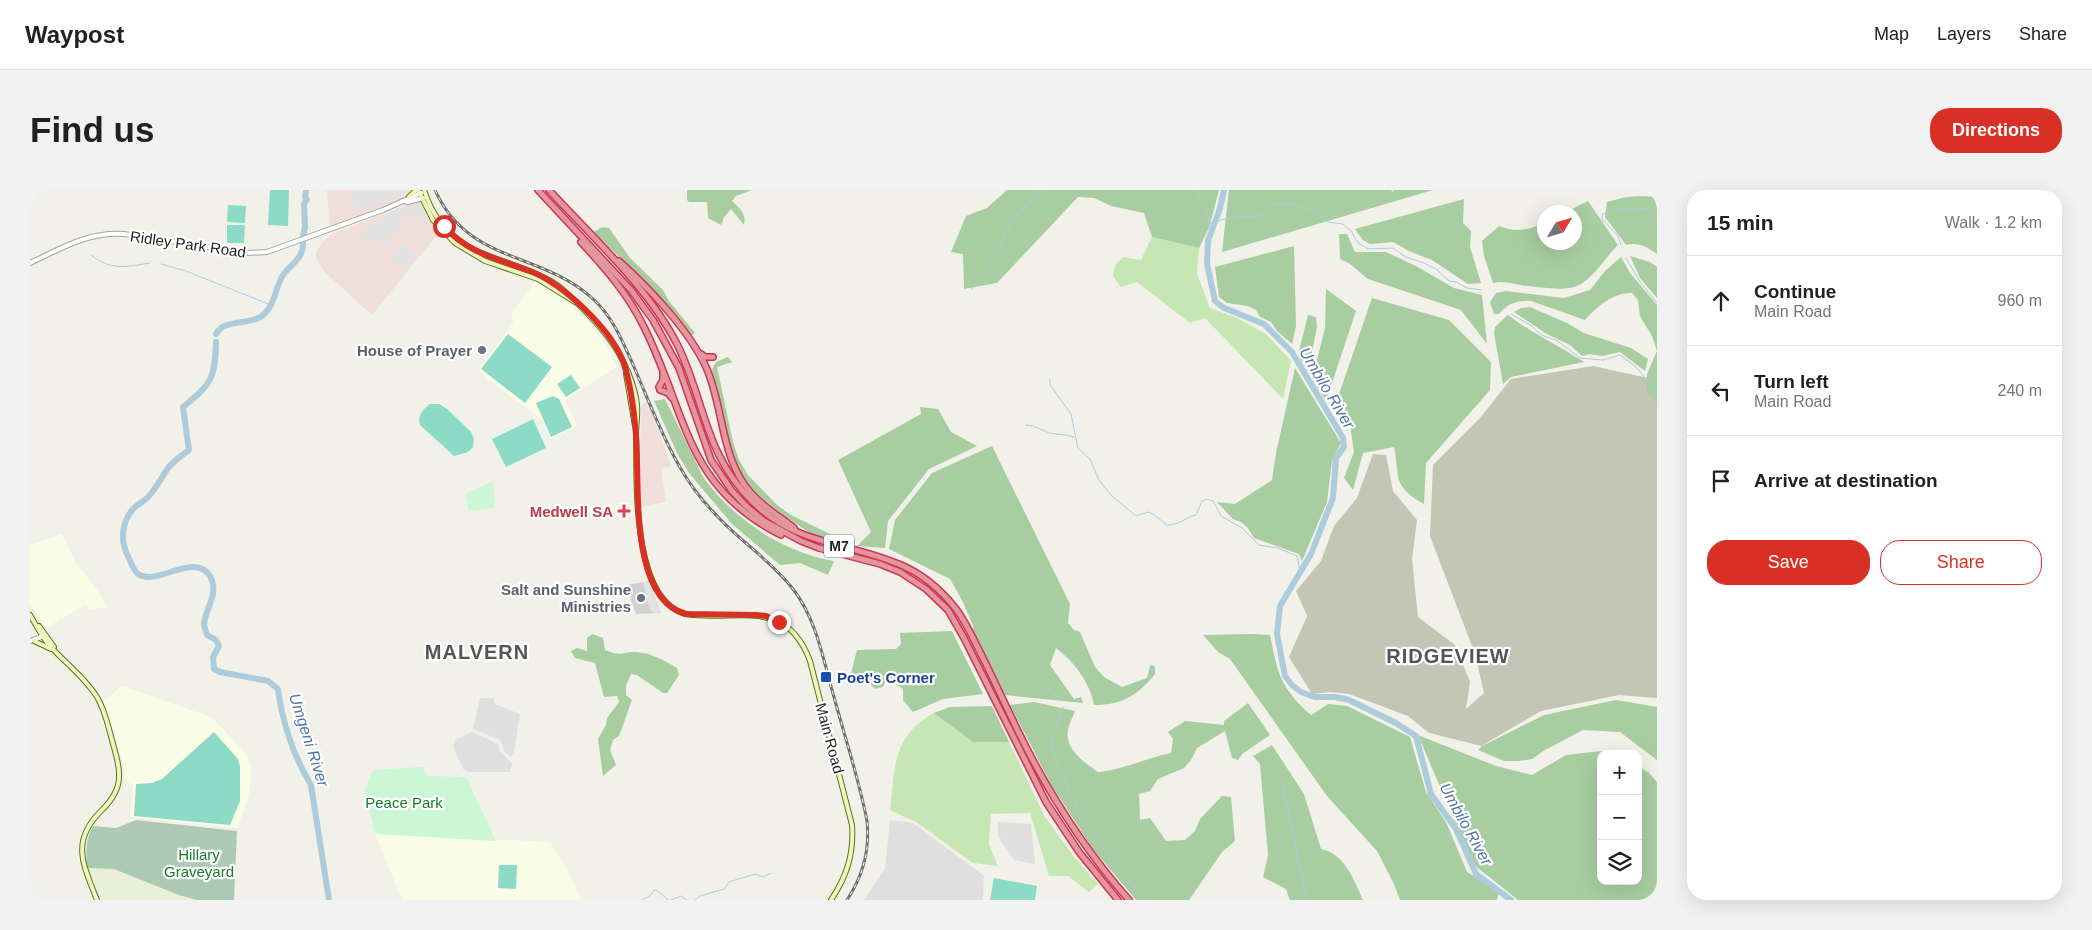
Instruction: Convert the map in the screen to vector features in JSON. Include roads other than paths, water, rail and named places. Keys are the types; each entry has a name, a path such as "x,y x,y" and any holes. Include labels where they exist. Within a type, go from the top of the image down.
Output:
{"highway":[{"path":"537,190 620,288 644,326 701,463 718,488 731,502 754,520 782,536 818,550 841,554"},
{"name":"M7","path":"537,190 631,290 654,320 679,368 706,449 717,470 732,491 755,514 777,530 801,541 880,564 900,572 926,589 948,610 964,638 1046,802 1078,852 1118,900"},
{"name":"M7","path":"549,190 649,299 670,331 692,380 710,437 728,472 743,492 766,514 802,534 899,564 925,579 959,613 1030,756 1056,802 1096,860 1130,900"},
{"path":"601,246 639,278 657,298 695,348 710,377 730,457 741,481 759,502 802,534"},
{"path":"695,348 705,357 712,359 710,377"},
{"path":"662,369 663,380 660,388 675,403"}],"main road":[{"name":"Main Road","path":"419,193 440,230 464,250 491,263 538,279 578,304"},
{"name":"Main Road","path":"425,193 444,226 468,247 551,281 567,292 609,337 623,361 630,389 636,434 641,545 655,586 663,600 675,610 689,615 756,615 775,619 792,630 807,652 851,818 853,843 850,860 844,880 831,900"},
{"path":"30,610 44,636"},
{"path":"30,615 56,652 86,683 98,699 118,762 120,777 115,793 107,805 90,822 83,838 82,852 85,869 97,900"},
{"path":"32,641 56,652"}],"street":[{"name":"Ridley Park Road","path":"403,201 408,202 419,193"},
{"name":"Ridley Park Road","path":"30,264 80,240 106,234 124,234 247,254 262,253 301,241 419,193 425,193"},
{"path":"32,641 44,636"}],"waterway":[{"name":"Umgeni River","path":"303,236 305,227 304,204 307,199 305,197 306,190"},
{"path":"972,289 997,253 1012,220 1041,190"},
{"path":"1197,190 1213,229"},
{"name":"Umbilo River","path":"1224,190 1220,208 1208,241 1207,264 1215,301 1224,308 1264,324 1292,352 1343,438 1344,447 1336,458 1333,498 1311,554 1280,606 1277,634 1285,676 1301,692 1315,697 1335,697 1349,700 1396,723 1416,736 1431,794 1456,829 1476,874 1511,900"},
{"path":"1216,221 1236,217 1255,217 1262,214 1269,207 1278,204 1287,203 1300,206 1312,210 1328,222 1343,224 1351,231 1358,243 1368,249 1393,248 1406,257 1436,269 1449,281 1456,282 1467,288 1482,290"},
{"path":"1621,245 1618,236 1602,219 1603,214 1616,210 1657,207"},
{"name":"Umgeni River","path":"216,334 225,326 256,319 266,312 270,307 283,275 301,253 303,243"},
{"path":"91,255 112,266 150,263"},
{"path":"1626,258 1640,282 1657,303"},
{"path":"161,264 186,271 271,305"},
{"path":"1493,298 1501,301 1506,308"},
{"path":"1511,314 1532,326 1541,335 1556,340 1580,358 1603,360 1620,355 1635,366 1653,387 1657,388"},
{"name":"Umgeni River","path":"216,342 213,373 210,380 183,407 189,450 170,465 149,496 130,513 123,530 123,542 135,570 138,574 146,577 185,568 195,567 203,569 213,582 213,595 204,624 207,635 216,640 219,646 213,657 214,669 220,672 268,681 278,689 282,714 290,739 299,763 311,785 329,900"},
{"path":"1050,379 1050,385 1071,414 1078,448 1090,459 1099,480 1112,496 1136,516 1148,512 1167,525 1171,525 1196,515 1202,501 1207,499 1213,501 1221,516 1242,528 1259,545 1278,548 1297,556 1300,571"},
{"path":"1026,425 1050,433 1074,437"},
{"path":"1021,668 1050,689 1061,700"},
{"path":"1063,707 1052,743 1066,784 1096,837 1145,900"},
{"path":"1282,782 1307,900"},
{"path":"695,900 700,896 724,889 729,882 755,874 763,877 771,873"},
{"path":"642,900 650,896 654,890 669,900"},
{"path":"671,900 681,896 687,900"}],"railway":[{"path":"435,190 449,214 466,232 486,244 551,272 573,284 600,306 612,322 621,339 662,432 688,480 711,510 777,571 801,601 814,627 856,774 867,821 868,832 864,862 853,891 847,900"}],"place":[{"name":"House of Prayer","path":"482,350"},
{"name":"Medwell SA","path":"624,511"},
{"name":"Salt and Sunshine Ministries","path":"641,598"},
{"name":"Poet's Corner","path":"826,677"}],"district":[{"name":"MALVERN","path":"477,652"},
{"name":"RIDGEVIEW","path":"1448,656"}],"park label":[{"name":"Peace Park","path":"404,802"},
{"name":"Hillary Graveyard","path":"199,862"}]}
